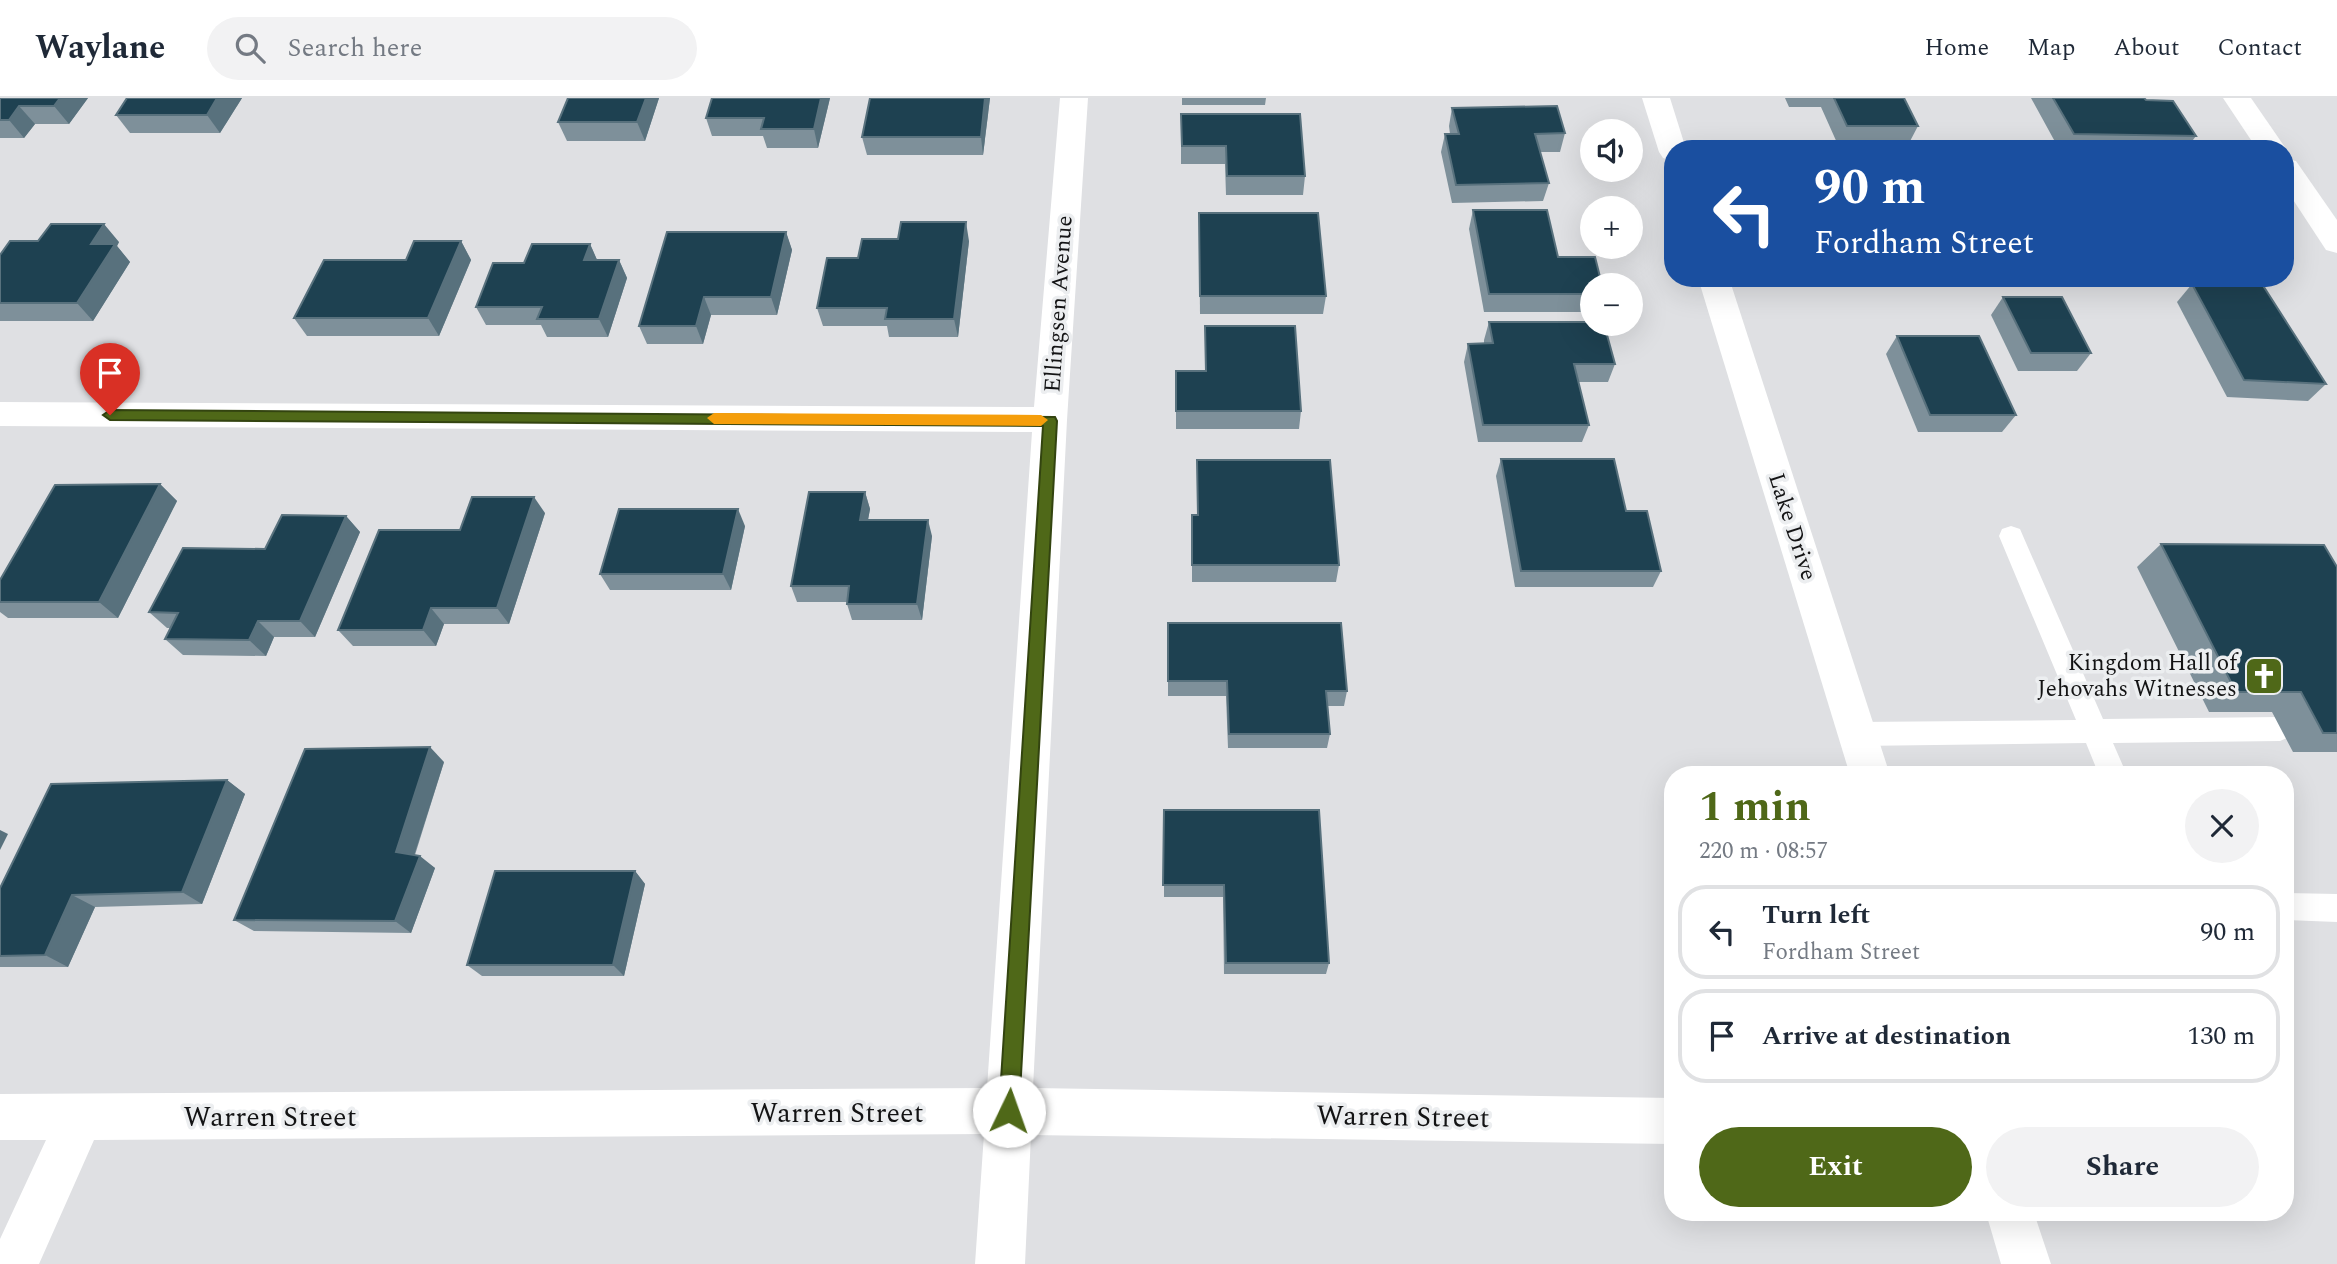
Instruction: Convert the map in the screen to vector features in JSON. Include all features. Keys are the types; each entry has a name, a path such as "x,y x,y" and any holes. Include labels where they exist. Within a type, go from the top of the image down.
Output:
{"street":[{"name":"Ellingsen Avenue","path":"1000,1264 1050,421 1074,98"},
{"path":"1656,98 1669,140"},
{"path":"2237,98 2266,140"},
{"path":"2294,180 2337,243"},
{"name":"Lake Drive","path":"1716,287 1867,766"},
{"path":"0,414 1050,421"},
{"name":"Warren Street","path":"0,1117 1009,1111 1664,1121"},
{"path":"15,1264 80,1118"},
{"path":"2013,1221 2026,1264"}],"lane":[{"path":"2011,536 2109,766"},
{"path":"1857,734 2280,729"},
{"path":"2294,907 2337,908"}],"building":[{"path":"0,98 60,98 54,106 19,106 9,120 0,120"},
{"path":"127,98 217,98 207,115 116,115"},
{"path":"568,98 646,98 637,122 558,122"},
{"path":"712,98 821,98 814,129 761,129 764,118 706,118"},
{"path":"870,98 985,98 981,137 862,137"},
{"path":"1834,98 1904,98 1918,126 1847,126"},
{"path":"2053,98 2144,98 2173,101 2196,136 2074,134"},
{"path":"1557,106 1565,133 1535,134 1549,183 1456,185 1445,134 1459,134 1452,108"},
{"path":"1181,114 1300,114 1305,176 1227,176 1226,146 1182,146"},
{"path":"1473,210 1547,210 1558,257 1596,259 1599,273 1580,273 1580,294 1489,294"},
{"path":"1199,213 1318,213 1326,296 1200,296"},
{"path":"901,222 966,222 954,319 885,319 887,308 817,308 827,258 858,258 862,239 898,239"},
{"path":"51,224 104,224 91,244 115,244 77,303 0,303 0,255 10,241 38,241"},
{"path":"667,232 786,232 771,297 704,297 696,326 639,326"},
{"path":"414,241 461,241 428,318 294,318 324,260 406,260"},
{"path":"532,244 590,244 584,260 619,260 599,319 537,319 542,307 476,307 493,263 524,263"},
{"path":"2194,287 2264,287 2326,384 2244,380"},
{"path":"2003,297 2062,297 2091,353 2031,353"},
{"path":"1489,322 1580,322 1580,336 1607,336 1615,364 1574,364 1589,425 1483,425 1468,344 1493,343"},
{"path":"1205,326 1295,326 1301,411 1176,411 1176,371 1206,371"},
{"path":"1897,336 1979,336 2016,415 1930,415"},
{"path":"1501,459 1614,459 1626,511 1647,511 1661,571 1521,571"},
{"path":"1197,460 1330,460 1339,565 1192,565 1192,515 1198,515"},
{"path":"160,484 99,602 0,602 0,580 55,485"},
{"path":"809,492 865,492 860,520 928,520 917,604 847,604 849,586 791,586"},
{"path":"472,497 534,497 497,608 431,608 423,630 338,630 379,530 460,530"},
{"path":"619,509 738,509 723,574 600,574"},
{"path":"282,515 346,516 300,621 258,621 249,640 165,639 178,613 149,612 183,548 265,549"},
{"name":"Kingdom Hall of Jehovahs Witnesses","path":"2161,544 2324,545 2337,567 2337,733 2323,733 2301,692 2236,692"},
{"path":"1168,623 1341,623 1347,691 1326,691 1330,734 1229,734 1227,681 1168,681"},
{"path":"430,747 396,852 420,856 395,921 234,920 305,749"},
{"path":"227,780 182,892 72,895 45,955 0,956 0,888 51,784"},
{"path":"1164,810 1319,810 1329,963 1226,963 1224,885 1163,885"},
{"path":"495,871 635,871 613,965 467,965"}],"slow traffic":[{"path":"714,418 1041,420"}],"place":[{"name":"Kingdom Hall of Jehovahs Witnesses","path":"2264,676"}],"route":[{"path":"110,415 1050,421 1009,1111"}]}
